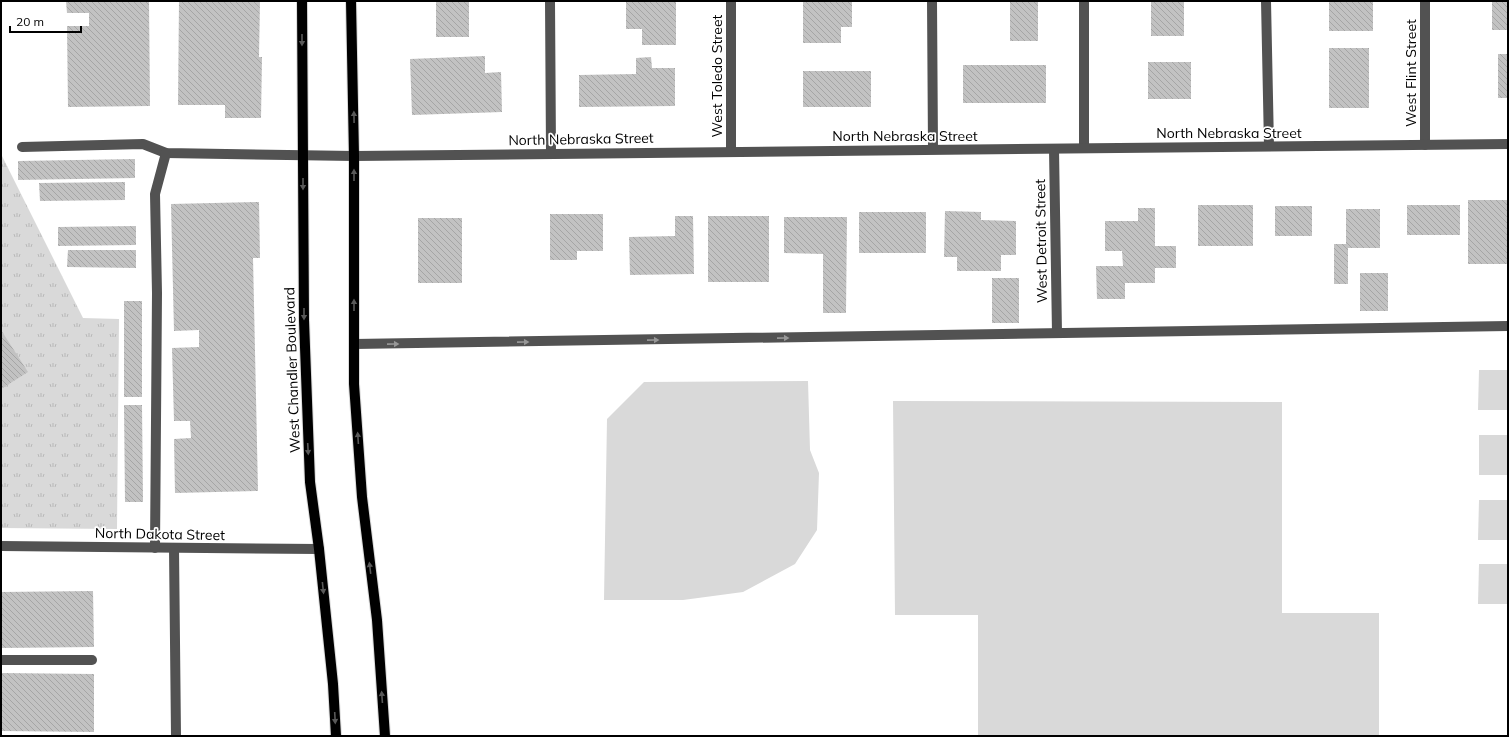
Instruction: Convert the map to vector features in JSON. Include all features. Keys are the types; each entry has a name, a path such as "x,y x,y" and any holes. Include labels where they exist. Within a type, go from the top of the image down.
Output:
{"main road":[{"name":"West Chandler Boulevard","path":"302,1 306,410 310,482 319,549 333,684 336,736"},
{"path":"351,1 354,156 355,391 362,497 376,620 385,736"}],"street":[{"path":"550,1 551,153"},
{"name":"West Toledo Street","path":"731,1 731,151"},
{"path":"932,1 934,149"},
{"path":"1084,1 1084,148"},
{"path":"1266,1 1269,146"},
{"name":"West Flint Street","path":"1425,1 1425,145"},
{"path":"22,147 143,144 166,153 155,194 157,293 155,548"},
{"name":"North Nebraska Street","path":"166,153 354,156 934,149 1054,150 1084,148 1508,144"},
{"name":"West Detroit Street","path":"1054,150 1057,333"},
{"path":"354,344 1508,326"},
{"name":"North Dakota Street","path":"1,546 319,549"},
{"path":"174,548 176,736"},
{"path":"1,660 92,660"}],"green space":[{"path":"1,154 83,318 119,319 117,529 1,528"},
{"path":"1479,370 1508,370 1508,410 1478,410"},
{"path":"808,381 810,450 819,473 817,530 795,564 743,592 683,600 604,600 607,419 644,382"},
{"path":"893,401 1282,402 1282,613 1379,613 1379,736 978,736 978,615 895,615"},
{"path":"1479,435 1508,435 1508,475 1479,475"},
{"path":"1479,500 1508,500 1508,540 1478,540"},
{"path":"1479,564 1508,564 1508,604 1478,604"}],"building":[{"path":"66,1 149,1 150,106 68,107 67,26 89,26 89,13 67,13"},
{"path":"179,1 260,1 259,57 262,57 261,118 225,118 225,105 178,105"},
{"path":"436,1 469,1 469,37 436,37"},
{"path":"626,1 676,1 676,45 642,45 642,29 626,29"},
{"path":"803,1 852,1 852,27 841,27 841,43 803,43"},
{"path":"1010,1 1038,1 1038,41 1010,41"},
{"path":"1151,1 1184,1 1184,36 1151,36"},
{"path":"1329,1 1373,1 1373,31 1329,31"},
{"path":"1492,1 1508,1 1508,30 1492,30"},
{"path":"1329,48 1369,48 1369,108 1329,108"},
{"path":"1498,54 1508,54 1508,98 1498,98"},
{"path":"485,56 485,73 501,72 502,112 412,115 410,59"},
{"path":"651,57 652,68 675,68 675,106 579,107 579,75 636,74 636,58"},
{"path":"1148,62 1191,62 1191,99 1148,99"},
{"path":"963,65 1046,65 1046,103 963,103"},
{"path":"803,71 871,71 871,107 803,107"},
{"path":"135,159 135,178 18,180 18,161"},
{"path":"125,182 125,200 40,201 39,183"},
{"path":"1468,200 1508,200 1508,264 1468,264"},
{"path":"259,202 260,258 253,258 258,491 175,493 174,439 191,438 190,421 174,421 172,348 199,347 199,330 174,331 171,204"},
{"path":"1198,205 1253,205 1253,246 1198,246"},
{"path":"1407,205 1460,205 1460,235 1407,235"},
{"path":"1275,206 1312,206 1312,236 1275,236"},
{"path":"1138,208 1155,208 1155,246 1176,246 1176,268 1155,268 1155,283 1125,283 1125,299 1097,299 1096,266 1123,266 1122,251 1105,251 1105,221 1138,221"},
{"path":"1346,209 1380,209 1380,248 1348,248 1348,284 1334,284 1334,244 1346,244"},
{"path":"945,211 981,212 981,220 1016,221 1016,255 1001,255 1001,271 957,271 957,257 944,257"},
{"path":"859,212 926,212 926,253 859,253"},
{"path":"550,214 603,214 603,251 577,251 577,260 550,260"},
{"path":"675,216 693,216 694,274 630,275 629,237 675,236"},
{"path":"708,216 769,216 769,282 708,282"},
{"path":"784,217 847,217 846,313 823,313 823,254 784,253"},
{"path":"418,218 462,218 462,283 418,283"},
{"path":"136,226 136,245 58,246 58,227"},
{"path":"68,250 136,250 136,268 67,267"},
{"path":"1360,273 1388,273 1388,311 1360,311"},
{"path":"992,278 1019,278 1019,323 992,323"},
{"path":"124,301 142,301 142,397 124,397"},
{"path":"1,330 28,372 1,389"},
{"path":"124,405 142,405 143,502 125,502"},
{"path":"93,591 94,647 1,648 1,592"},
{"path":"1,673 94,674 94,732 1,731"}]}
